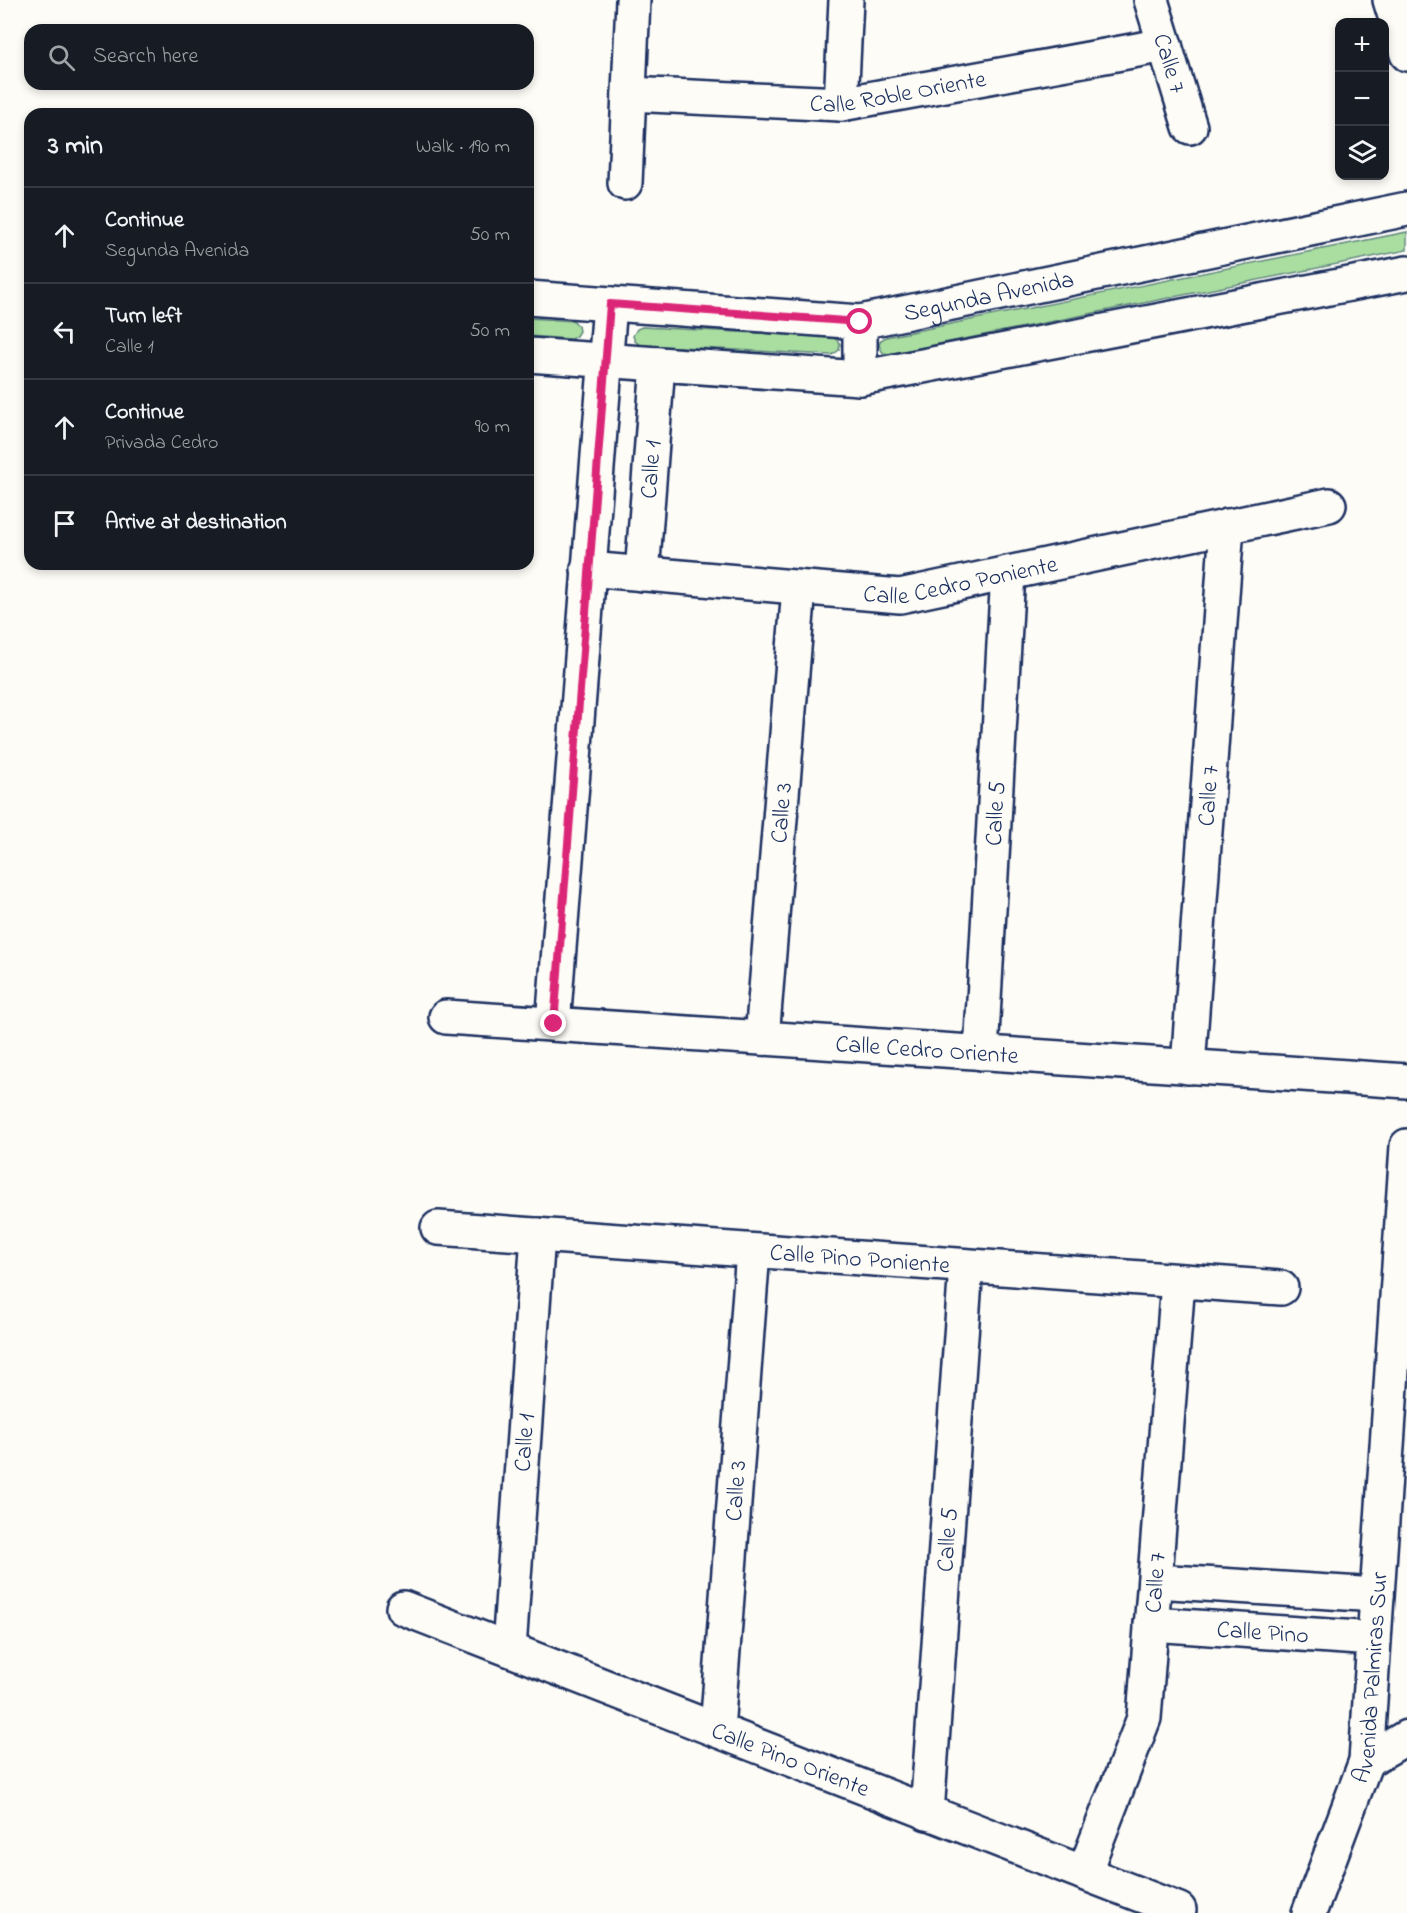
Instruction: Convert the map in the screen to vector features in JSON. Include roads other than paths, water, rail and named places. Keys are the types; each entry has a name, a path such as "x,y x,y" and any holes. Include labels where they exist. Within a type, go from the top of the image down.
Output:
{"street":[{"path":"625,183 633,0"},
{"path":"841,104 846,0"},
{"name":"Calle 7","path":"1151,0 1190,127"},
{"path":"1390,0 1407,54"},
{"name":"Calle Roble Oriente","path":"629,94 841,104 1165,45"},
{"name":"Segunda Avenida","path":"534,298 860,322 1407,208"},
{"path":"534,355 860,378 1407,273"},
{"path":"554,1024 610,304"},
{"path":"860,322 860,378"},
{"name":"Calle 1","path":"642,574 658,364"},
{"name":"Calle Cedro Poniente","path":"588,569 900,596 1329,505"},
{"name":"Calle 7","path":"1188,1067 1227,526"},
{"name":"Calle 5","path":"981,1053 1008,573"},
{"name":"Calle 3","path":"762,1038 799,588"},
{"name":"Calle Cedro Oriente","path":"446,1017 1407,1081"},
{"name":"Avenida Palmiras Sur","path":"1309,1913 1366,1761 1407,1146"},
{"name":"Calle Pino Poniente","path":"438,1228 1281,1288"},
{"name":"Calle 1","path":"509,1649 538,1235"},
{"name":"Calle 3","path":"717,1730 753,1251"},
{"name":"Calle 5","path":"927,1813 966,1266"},
{"name":"Calle 7","path":"1084,1873 1144,1718 1178,1281"},
{"name":"Calle Pino","path":"1155,1581 1377,1595"},
{"name":"Calle Pino Oriente","path":"403,1608 1179,1910"},
{"name":"Calle Pino","path":"1151,1624 1374,1639"},
{"path":"1366,1761 1407,1737"}]}
